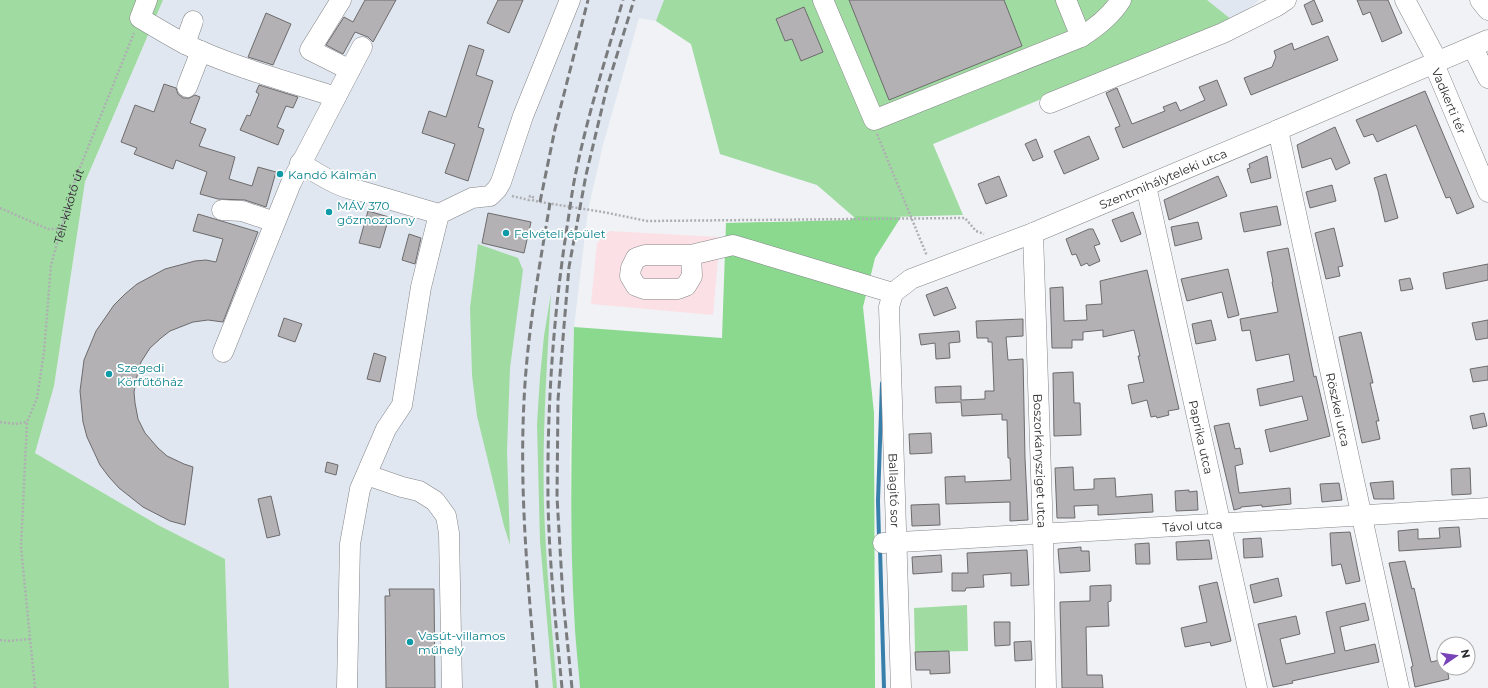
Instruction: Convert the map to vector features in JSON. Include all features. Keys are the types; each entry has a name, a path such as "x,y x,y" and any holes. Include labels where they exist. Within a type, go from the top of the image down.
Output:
{"street":[{"path":"300,163 330,180 354,190 439,214 472,198 487,197 495,192 501,182 524,116 570,0"},
{"path":"823,0 874,120 1081,37 1099,25 1115,10 1121,0"},
{"path":"1066,0 1081,37"},
{"path":"1050,103 1223,33 1286,0"},
{"path":"1405,0 1436,63"},
{"path":"1480,0 1488,10"},
{"path":"348,2 310,50 350,70"},
{"path":"144,9 193,47 270,76 336,97"},
{"path":"187,87 193,47 193,21"},
{"path":"1481,44 1488,78"},
{"name":"Vadkerti tér","path":"1481,44 1436,63 1488,192"},
{"path":"223,352 300,163 362,47"},
{"name":"Szentmihályteleki utca","path":"892,293 911,279 1033,233 1436,63"},
{"name":"Röszkei utca","path":"1278,130 1399,688"},
{"name":"Paprika utca","path":"1146,186 1257,688"},
{"path":"222,210 242,211 275,222"},
{"path":"347,688 350,544 360,489 386,429 402,405 421,287 439,214"},
{"name":"Boszorkánysziget utca","path":"1033,233 1043,534 1046,688"},
{"path":"691,255 733,245 892,293"},
{"name":"Ballagitó sor","path":"892,293 889,307 888,494 893,656 901,688"},
{"path":"366,475 402,487 420,491 435,502 446,516 449,533 452,688"},
{"name":"Távol utca","path":"890,542 1488,508"}],"path":[{"name":"Téli-kikötő út","path":"35,688 21,547 27,422 37,398 44,352 51,265 75,180 144,9"},
{"path":"874,120 879,141 933,270"},
{"path":"495,192 529,200 530,196 533,197 532,200 540,202 647,221 965,218 976,231 1012,241"},
{"path":"0,208 48,229 61,229"},
{"path":"0,422 15,424 27,422"},
{"path":"0,640 8,641 30,639"}],"shaded area":[{"path":"163,0 1259,0 1232,20 933,144 857,216 817,185 720,154 691,44 656,21 639,18 603,145 588,210 574,327 570,458 574,614 580,688 229,688 225,559 158,525 35,453 54,386 85,182"},
{"path":"610,231 718,237 719,248 713,315 591,304 597,243"}],"green space":[{"path":"0,0 163,0 85,182 54,386 35,453 158,525 225,559 229,688 0,688"},
{"path":"664,0 1207,0 1232,20 933,144 963,215 855,218 817,185 720,154 691,44 656,21"},
{"path":"857,216 901,217 875,258 863,307 874,413 875,688 580,688 574,622 572,576 571,470 574,327 722,338 726,223 850,220"},
{"path":"478,244 518,258 523,270 510,368 507,451 510,545 477,416 472,375 470,308"},
{"path":"551,293 545,400 544,506 549,597 557,688 553,688 540,541 537,424 544,336"},
{"path":"967,605 968,651 915,652 914,608"}],"building":[{"path":"365,0 396,0 373,42 368,37 355,32 343,54 326,45 344,17 353,22"},
{"path":"498,0 523,0 509,33 487,23"},
{"path":"849,0 1004,0 1022,46 889,100"},
{"path":"1314,0 1323,21 1312,25 1304,5"},
{"path":"1357,0 1388,0 1402,33 1382,42 1370,12 1363,15"},
{"path":"804,7 823,52 801,61 792,39 785,41 776,19"},
{"path":"266,13 291,24 273,65 248,57"},
{"path":"1328,36 1338,60 1251,95 1244,78 1272,67 1276,57 1274,51 1292,43 1294,50"},
{"path":"469,45 484,50 476,75 493,81 478,127 484,129 468,181 445,173 455,144 422,133 429,111 446,117"},
{"path":"1217,80 1227,105 1123,148 1115,128 1120,126 1106,93 1117,88 1132,124 1165,111 1163,107 1176,102 1180,111 1205,100 1199,87"},
{"path":"164,84 176,88 178,94 183,98 189,98 195,95 200,97 190,123 206,129 199,146 235,157 229,179 252,186 258,167 276,172 266,207 245,200 218,199 200,194 207,172 176,160 173,169 134,154 137,148 121,142 135,105 154,112"},
{"path":"259,85 298,97 293,108 286,106 277,127 284,130 278,145 240,130 247,115 250,116 259,94 256,92"},
{"path":"1425,91 1474,207 1457,214 1450,197 1446,198 1416,125 1377,142 1373,134 1364,137 1356,120"},
{"path":"1335,127 1350,163 1336,170 1331,158 1302,168 1297,145"},
{"path":"1089,136 1099,159 1064,174 1054,151"},
{"path":"1036,139 1043,157 1033,161 1025,144"},
{"path":"1267,156 1271,178 1251,183 1247,169 1250,168 1249,164"},
{"path":"1386,174 1398,218 1385,222 1374,178"},
{"path":"999,176 1007,196 986,204 978,184"},
{"path":"1218,176 1227,196 1169,220 1164,200"},
{"path":"1332,185 1336,201 1310,208 1306,192"},
{"path":"1277,206 1281,225 1244,232 1240,213"},
{"path":"368,211 389,217 380,248 359,243"},
{"path":"1133,212 1141,234 1121,242 1112,220"},
{"name":"Felvételi épület","path":"488,213 531,222 524,253 482,243"},
{"name":"Szegedi Körfűtőház","path":"198,214 258,232 223,322 208,320 193,322 170,331 150,348 141,362 137,376 134,392 135,403 138,419 145,433 167,456 193,467 185,525 170,521 143,507 119,488 109,477 100,465 87,437 83,422 80,391 84,360 96,331 114,305 125,294 137,284 165,269 195,261 206,260 216,262 223,239 193,231"},
{"path":"1198,222 1202,239 1175,246 1171,227"},
{"path":"1334,228 1343,266 1338,267 1340,276 1326,279 1315,233"},
{"path":"1089,229 1093,229 1100,244 1094,246 1100,261 1089,266 1087,263 1081,266 1076,254 1072,255 1066,239"},
{"path":"409,234 421,238 415,264 402,260"},
{"path":"1288,248 1314,377 1316,376 1330,436 1270,452 1265,430 1308,420 1302,396 1260,406 1257,389 1294,381 1289,354 1256,361 1250,330 1242,331 1240,319 1278,312 1267,252"},
{"path":"1488,264 1488,280 1446,289 1443,273"},
{"path":"1228,269 1239,315 1228,318 1222,292 1187,301 1181,279"},
{"path":"1147,270 1179,409 1168,411 1169,415 1157,418 1156,416 1151,417 1147,400 1132,404 1128,385 1144,382 1134,330 1103,337 1103,330 1083,332 1083,340 1072,340 1072,348 1052,348 1050,288 1063,287 1064,321 1087,320 1086,305 1102,304 1100,281"},
{"path":"1410,278 1413,289 1401,291 1399,280"},
{"path":"947,287 956,308 934,316 926,295"},
{"path":"284,318 302,324 295,342 278,336"},
{"path":"1023,319 1023,336 1006,337 1008,360 1023,359 1028,520 1010,521 1010,502 946,504 945,477 965,476 965,482 1011,480 1010,458 1008,458 1007,420 1002,420 1002,414 962,416 961,402 936,403 935,387 961,386 961,400 985,399 985,391 994,391 992,342 988,342 988,338 977,338 976,321"},
{"path":"1211,320 1216,340 1196,344 1192,324"},
{"path":"1488,320 1488,338 1476,340 1472,323"},
{"path":"959,331 960,342 949,343 950,358 936,359 935,343 921,345 919,334"},
{"path":"1361,332 1373,383 1370,383 1379,421 1376,421 1380,439 1362,443 1339,337"},
{"path":"374,353 386,357 380,382 367,379"},
{"path":"1488,366 1488,380 1473,382 1470,369"},
{"path":"1073,372 1074,403 1080,403 1081,435 1054,436 1053,373"},
{"path":"1484,413 1487,426 1473,429 1470,416"},
{"path":"1229,423 1235,449 1240,448 1243,464 1235,466 1239,493 1290,488 1291,504 1262,507 1262,505 1241,507 1234,510 1214,426"},
{"path":"931,433 932,453 910,454 909,434"},
{"path":"327,462 338,465 336,475 325,472"},
{"path":"1073,467 1074,490 1094,489 1094,479 1115,478 1116,497 1152,494 1153,512 1098,515 1098,505 1074,506 1075,518 1057,518 1055,468"},
{"path":"1470,468 1471,494 1452,495 1451,469"},
{"path":"1393,481 1394,499 1374,499 1370,483"},
{"path":"1339,483 1342,500 1322,502 1320,484"},
{"path":"1189,490 1189,492 1197,491 1198,510 1176,511 1175,491"},
{"path":"271,496 280,535 267,538 258,499"},
{"path":"939,504 940,525 912,526 911,505"},
{"path":"1459,527 1461,547 1399,551 1398,531 1418,529 1418,539 1440,538 1439,528"},
{"path":"1350,532 1360,581 1346,584 1341,564 1332,566 1330,533"},
{"path":"1261,538 1263,557 1244,558 1243,539"},
{"path":"1209,540 1212,559 1177,560 1176,542"},
{"path":"1149,543 1150,564 1136,564 1135,544"},
{"path":"1081,547 1081,551 1089,551 1090,571 1060,573 1058,549"},
{"path":"1027,550 1029,585 1011,586 1011,573 983,575 984,587 966,588 965,591 952,591 952,573 968,573 967,553"},
{"path":"941,555 942,572 913,574 912,557"},
{"path":"1405,561 1412,589 1414,588 1431,662 1436,661 1436,676 1448,676 1449,679 1415,687 1411,667 1413,666 1389,563"},
{"path":"1278,578 1282,596 1254,603 1250,585"},
{"path":"1217,582 1231,641 1211,646 1210,642 1185,647 1181,628 1207,622 1199,586"},
{"path":"1111,585 1111,601 1108,602 1109,626 1086,627 1087,675 1102,675 1103,688 1062,688 1060,602 1090,601 1090,586"},
{"name":"Vasút-villamos műhely","path":"389,589 434,589 435,688 386,688 385,596 390,596"},
{"path":"1365,603 1369,620 1340,627 1345,651 1375,644 1379,662 1292,681 1293,683 1273,687 1258,624 1296,616 1300,634 1280,639 1286,664 1335,653 1326,612"},
{"path":"994,622 1010,622 1010,645 995,646"},
{"path":"1031,641 1032,660 1015,661 1014,642"},
{"path":"949,651 950,673 930,674 930,670 916,670 915,652"}],"waterway":[{"path":"879,538 878,501 882,383"},
{"path":"880,548 884,688"}],"railway":[{"path":"540,202 555,129 588,0"},
{"path":"562,688 551,570 548,499 550,397 558,295 576,172 592,107 623,0"},
{"path":"572,688 563,599 557,497 558,400 569,267 586,175 607,87 634,0"},
{"path":"537,688 526,545 523,437 528,352 550,203"}],"place":[{"name":"Kandó Kálmán","path":"280,174"},
{"name":"MÁV 370 gőzmozdony","path":"329,212"},
{"name":"Felvételi épület","path":"506,233"},
{"name":"Szegedi Körfűtőház","path":"109,374"},
{"name":"Vasút-villamos műhely","path":"410,642"}]}
